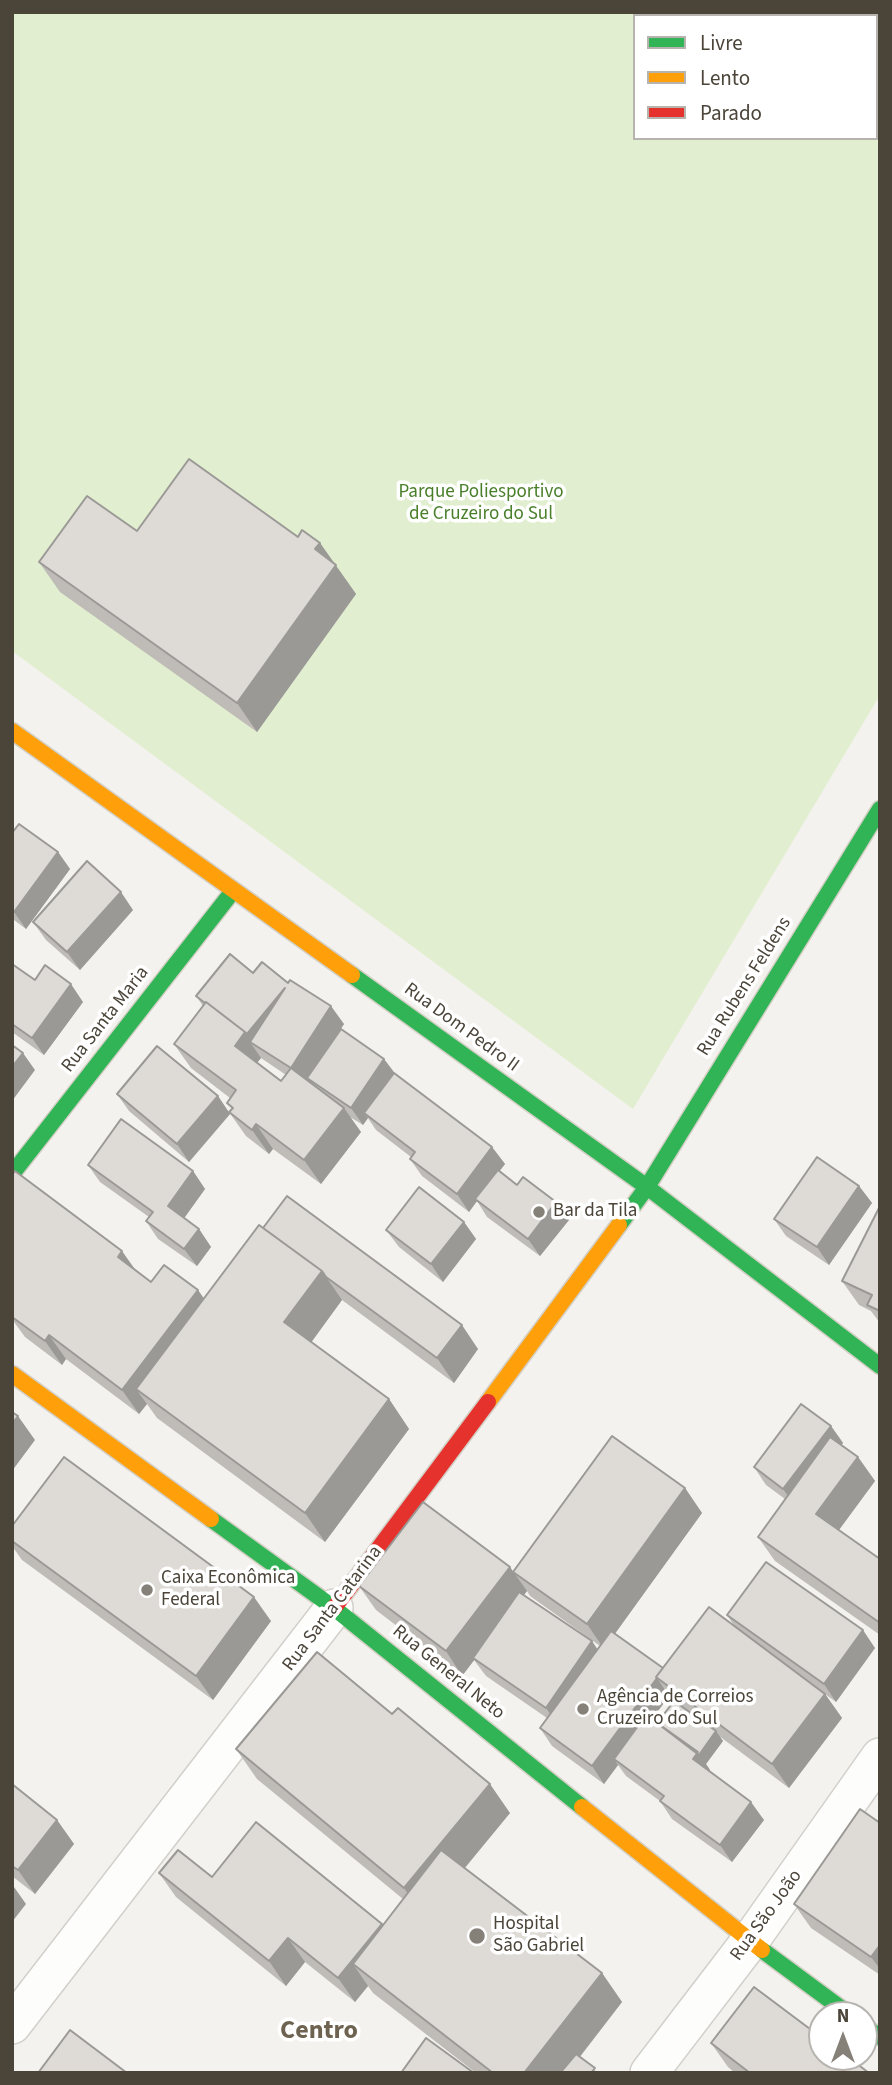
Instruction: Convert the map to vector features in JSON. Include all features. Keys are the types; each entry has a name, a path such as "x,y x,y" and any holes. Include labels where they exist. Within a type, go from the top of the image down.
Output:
{"street":[{"name":"Rua Dom Pedro II","path":"12,731 647,1187 880,1366"},
{"name":"Rua Rubens Feldens","path":"647,1187 880,809"},
{"name":"Rua Santa Maria","path":"12,1174 233,891"},
{"name":"Rua Santa Catarina","path":"12,2025 334,1608 647,1187"},
{"name":"Rua General Neto","path":"12,1374 334,1608 750,1941 831,2001"},
{"name":"Rua São João","path":"649,2073 750,1941 880,1757"}],"green space":[{"name":"Parque Poliesportivo de Cruzeiro do Sul","path":"12,12 880,12 880,695 633,1109 12,651"}],"building":[{"path":"189,459 298,537 302,530 320,543 315,549 336,565 237,703 39,562 87,496 137,531"},
{"path":"19,824 58,852 14,912 12,833"},
{"path":"87,861 121,892 67,952 33,922"},
{"path":"230,954 253,973 262,962 288,983 290,980 331,1006 291,1068 250,1042 285,988 247,1034 196,996"},
{"path":"12,964 35,980 45,965 71,984 32,1038 12,1024"},
{"path":"206,1002 245,1032 235,1046 281,1081 291,1068 344,1108 304,1160 256,1124 252,1130 229,1112 233,1108 227,1103 236,1090 174,1044"},
{"path":"341,1029 384,1059 351,1108 307,1078"},
{"path":"12,1045 23,1053 12,1067"},
{"path":"157,1046 218,1096 177,1144 117,1094"},
{"path":"394,1073 492,1147 457,1194 410,1159 415,1152 364,1113"},
{"path":"121,1119 193,1171 168,1206 199,1229 184,1249 146,1221 153,1212 88,1165"},
{"path":"817,1157 859,1186 817,1247 774,1219"},
{"path":"498,1170 517,1185 523,1177 556,1202 528,1239 475,1199"},
{"path":"15,1171 122,1251 118,1257 151,1282 164,1265 198,1290 122,1390 49,1335 45,1341 12,1317 12,1175"},
{"path":"419,1187 464,1222 431,1264 386,1230"},
{"path":"287,1196 462,1325 437,1358 263,1228"},
{"path":"880,1206 880,1311 867,1305 872,1295 842,1281"},
{"path":"259,1225 322,1271 284,1322 389,1399 305,1513 136,1389"},
{"path":"801,1404 831,1426 783,1489 754,1467"},
{"path":"12,1412 18,1416 12,1424"},
{"path":"612,1436 685,1488 587,1624 513,1572"},
{"path":"830,1437 858,1457 816,1514 880,1559 880,1623 758,1537"},
{"name":"Caixa Econômica Federal","path":"64,1457 254,1597 196,1676 12,1541 12,1526"},
{"path":"423,1502 510,1567 446,1651 359,1586"},
{"path":"766,1562 863,1630 824,1684 727,1615"},
{"path":"519,1592 592,1641 546,1708 473,1658"},
{"path":"709,1607 825,1694 772,1764 656,1677"},
{"path":"611,1631 663,1668 592,1766 540,1728"},
{"path":"317,1652 392,1714 398,1708 490,1784 404,1888 236,1749"},
{"path":"674,1701 716,1731 699,1755 657,1723"},
{"path":"646,1715 698,1752 693,1759 751,1802 720,1845 660,1801 664,1796 614,1759"},
{"path":"12,1784 57,1820 18,1870 12,1866"},
{"path":"860,1809 880,1823 880,1945 871,1957 794,1904"},
{"path":"256,1822 382,1924 338,1978 288,1938 269,1961 159,1873 178,1850 212,1877"},
{"name":"Hospital São Gabriel","path":"441,1850 602,1973 524,2073 493,2073 353,1964"},
{"path":"754,1987 808,2028 808,2071 869,2073 750,2073 711,2043"},
{"path":"70,2030 127,2073 38,2073"},
{"path":"426,2038 474,2073 401,2073"},
{"path":"576,2054 595,2068 591,2073 560,2073"}],"traffic: fast":[{"path":"619,1225 647,1187 880,809"},
{"path":"12,1174 233,891"},
{"path":"352,975 647,1187 880,1366"},
{"path":"211,1519 334,1608 582,1807"},
{"path":"762,1950 831,2001"}],"traffic: slow":[{"path":"12,731 352,975"},
{"path":"488,1402 619,1225"},
{"path":"12,1374 211,1519"},
{"path":"582,1807 762,1950"}],"traffic: jam":[{"path":"334,1608 488,1402"}],"place":[{"name":"Bar da Tila","path":"539,1212"},
{"name":"Caixa Econômica Federal","path":"147,1590"},
{"name":"Agência de Correios Cruzeiro do Sul","path":"583,1709"},
{"name":"Hospital São Gabriel","path":"477,1936"}],"district":[{"name":"Centro","path":"319,2032"}]}
